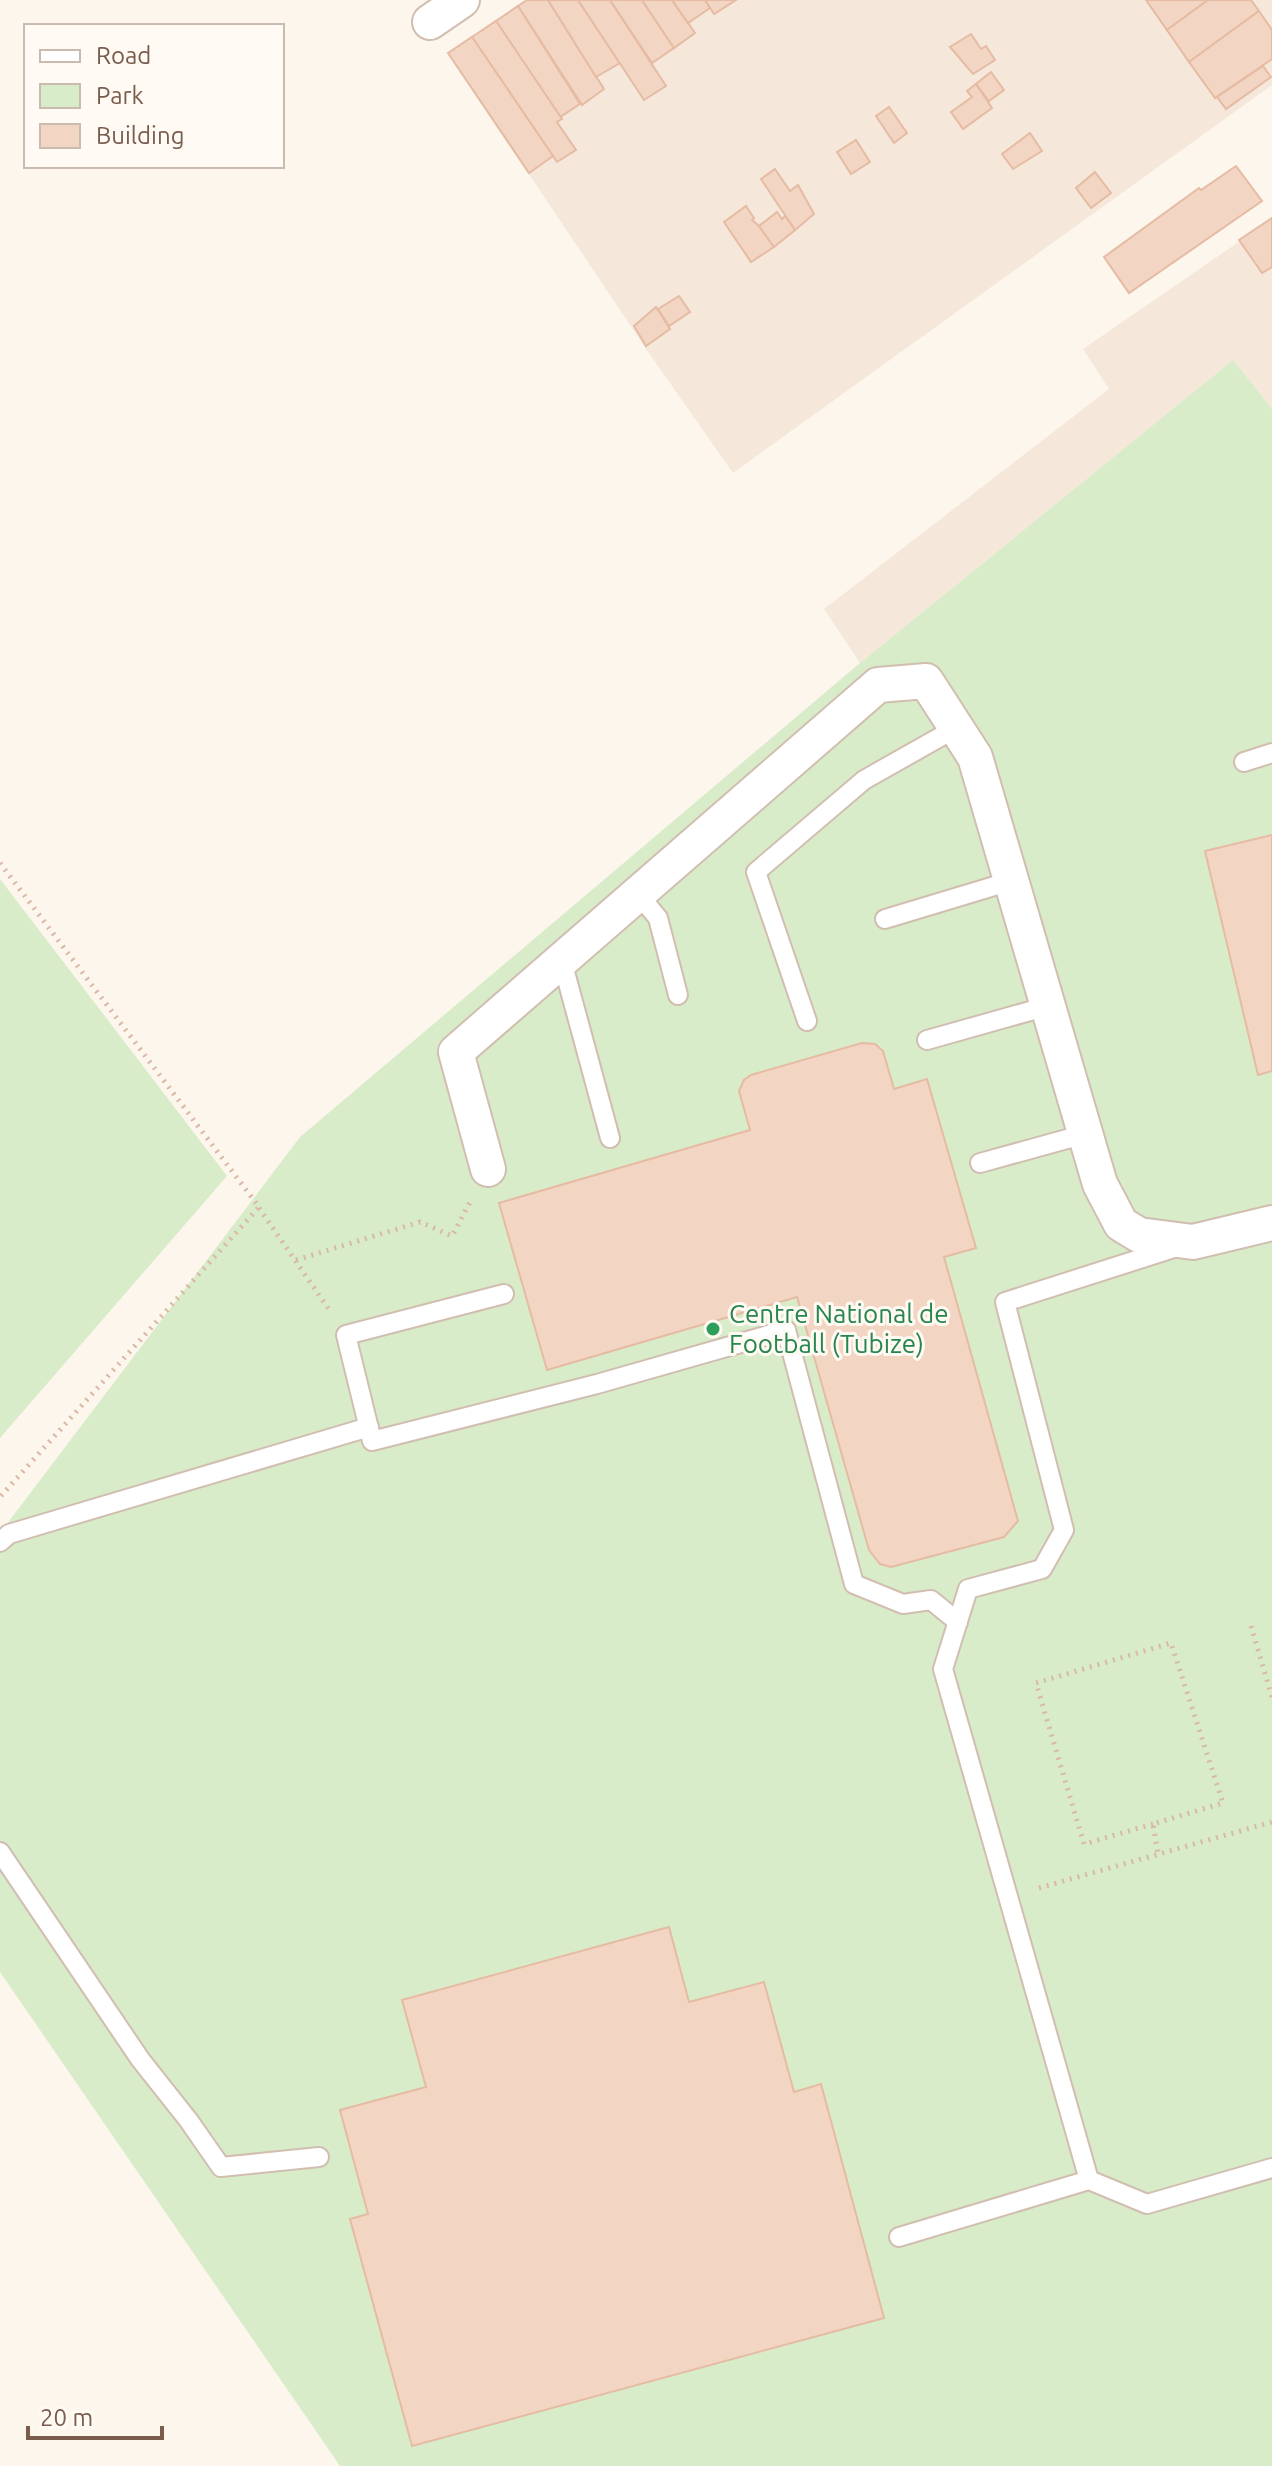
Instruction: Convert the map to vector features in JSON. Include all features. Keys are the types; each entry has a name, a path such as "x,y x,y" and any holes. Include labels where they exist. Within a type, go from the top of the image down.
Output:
{"street":[{"path":"430,22 462,0"},
{"path":"488,1169 456,1052 878,685 926,681 975,757 1100,1184 1121,1224 1139,1235 1193,1242 1272,1223"}],"lane":[{"path":"807,1021 756,872 864,780 956,728"},
{"path":"1244,762 1272,753"},
{"path":"885,919 1011,881"},
{"path":"638,894 658,918 678,995"},
{"path":"562,961 610,1138"},
{"path":"927,1040 1048,1006"},
{"path":"980,1163 1085,1134"},
{"path":"1089,2180 943,1669 968,1589 1042,1569 1064,1530 1005,1302 1193,1242"},
{"path":"504,1294 346,1335 372,1441 597,1384 786,1330 854,1584 903,1604 931,1600 958,1622"},
{"path":"0,1542 9,1534 369,1427"},
{"path":"0,1852 140,2059 221,2167 319,2157"},
{"path":"899,2237 1089,2180 1147,2204 1272,2168"}],"path":[{"path":"0,863 259,1207 346,1335"},
{"path":"296,1260 420,1222 452,1236 488,1169"},
{"path":"0,1497 259,1207"},
{"path":"1251,1626 1272,1697"},
{"path":"1171,1643 1223,1803 1153,1824 1084,1844 1036,1683 1171,1643"},
{"path":"1008,1897 1272,1822"},
{"path":"1153,1824 1158,1854"}],"shaded area":[{"path":"527,0 1272,0 1272,85 733,473 448,53"},
{"path":"1272,219 1272,409 1232,361 860,663 824,609 1109,389 1083,349"}],"green space":[{"name":"Centre National de Football (Tubize)","path":"1233,360 1272,409 1272,2466 340,2466 0,1972 0,1533 300,1137 860,663"},
{"path":"0,879 227,1176 0,1438"}],"building":[{"path":"527,0 548,0 604,89 582,105 518,6"},
{"path":"548,0 578,0 620,63 596,77"},
{"path":"578,0 610,0 666,86 644,100"},
{"path":"610,0 642,0 674,48 652,63"},
{"path":"642,0 672,0 695,33 674,48"},
{"path":"672,0 705,0 710,8 688,23"},
{"path":"705,0 736,0 714,14"},
{"path":"1146,0 1208,0 1167,30"},
{"path":"1208,0 1251,0 1259,11 1189,62 1167,30"},
{"path":"518,6 580,104 560,117 496,21"},
{"path":"1259,11 1272,30 1272,59 1215,98 1189,62"},
{"path":"496,21 562,119 557,122 576,150 557,162 472,37"},
{"path":"971,34 981,49 986,46 995,60 973,74 950,47"},
{"path":"472,37 553,156 529,173 448,53"},
{"path":"1263,66 1271,77 1226,109 1217,97"},
{"path":"991,72 1004,90 989,101 976,84"},
{"path":"976,84 992,108 963,129 951,112 972,97 967,91"},
{"path":"889,107 907,133 894,143 876,116"},
{"path":"1030,133 1042,151 1013,169 1002,154"},
{"path":"856,140 870,162 851,174 837,152"},
{"path":"1236,166 1262,201 1129,293 1104,257 1199,188 1201,190"},
{"path":"775,169 790,191 798,185 814,214 795,230 761,179"},
{"path":"1095,172 1111,193 1091,208 1076,188"},
{"path":"746,206 754,218 752,220 774,247 751,262 724,222"},
{"path":"777,212 782,219 785,216 795,230 774,247 759,226"},
{"path":"1272,218 1272,267 1262,273 1239,240"},
{"path":"679,296 690,312 669,326 658,309"},
{"path":"656,307 670,329 646,346 634,326"},
{"path":"1272,835 1272,1071 1258,1075 1205,851"},
{"path":"862,1043 875,1044 883,1051 894,1089 927,1079 976,1248 944,1257 1018,1521 1004,1537 891,1567 880,1564 869,1550 797,1297 547,1370 499,1203 750,1130 739,1091 744,1080 751,1075"},
{"path":"669,1927 689,2002 764,1982 794,2092 821,2084 884,2318 412,2446 350,2219 368,2214 340,2110 426,2087 402,2000"}],"place":[{"name":"Centre National de Football (Tubize)","path":"713,1329"}]}
